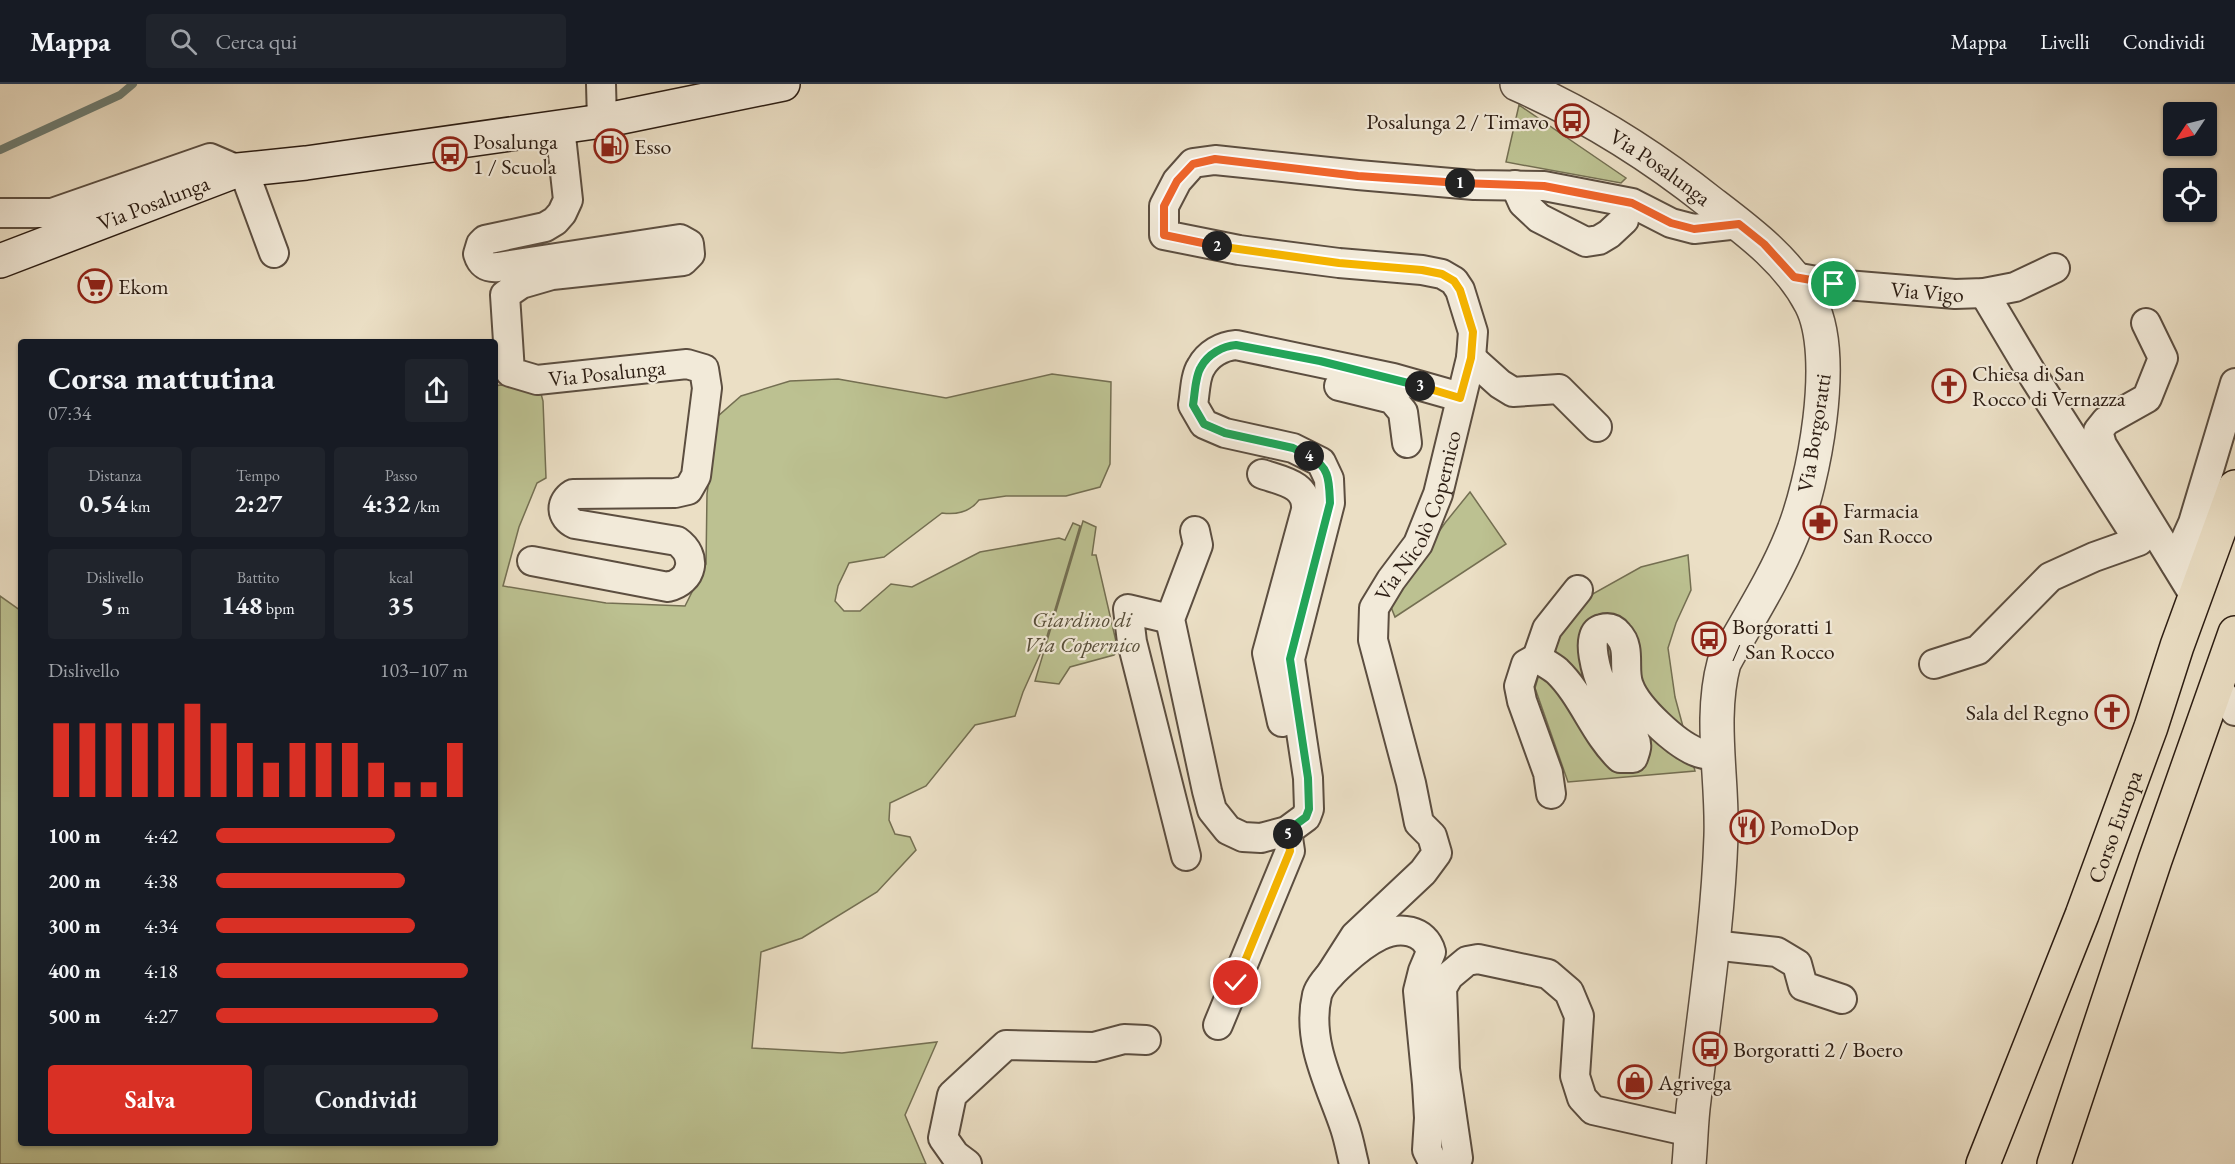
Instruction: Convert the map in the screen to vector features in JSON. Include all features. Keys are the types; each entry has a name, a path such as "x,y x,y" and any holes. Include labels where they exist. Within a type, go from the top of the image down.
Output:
{"main road":[{"name":"Corso Europa","path":"1983,1164 2082,915 2235,487"},
{"path":"2054,1164 2155,860 2226,699 2235,633"}],"street":[{"path":"601,84 602,121"},
{"name":"Via Posalunga","path":"0,261 240,169 318,161 602,121 783,84"},
{"name":"Via Posalunga","path":"1532,88 1658,163 1764,244 1794,277"},
{"name":"Via Posalunga","path":"532,561 660,586 668,587 683,581 688,575 691,560 688,552 677,542 575,524 566,519 562,510 565,500 573,494 675,493 688,490 696,476 707,388 704,369 687,364 537,380 510,372 505,295 521,284 552,275 683,261 690,254 689,244 680,239 492,268 483,264 478,254 485,240 545,227 562,213 568,200 560,127"},
{"path":"0,213 52,213 210,158 240,169 274,253"},
{"name":"Via Nicolò Copernico","path":"1330,975 1355,936 1423,872 1437,853 1432,836 1419,823 1411,783 1373,640 1374,608 1391,580 1418,544 1438,494 1453,440 1460,398 1471,358 1473,332 1460,290 1454,281 1442,274 1239,250 1164,235 1164,206 1177,181 1193,164 1215,159 1358,176 1474,185 1544,186 1632,203 1671,223 1694,229 1739,224"},
{"path":"1515,185 1523,203 1539,218 1586,242 1599,240 1624,220"},
{"name":"Via Vigo","path":"1794,277 1834,284 1955,294 1984,293 2015,286 2055,268"},
{"name":"Via Borgoratti","path":"1690,1148 1721,837 1717,699 1724,663 1762,596 1795,529 1803,503 1820,422 1824,366 1822,335 1812,306 1794,277"},
{"path":"1934,664 1978,650 2050,577 2094,557 2139,541 2034,377 1984,293"},
{"path":"2146,323 2163,358 2147,398 2106,421 2098,431 2102,445 2196,598"},
{"name":"Via Nicolò Copernico","path":"1287,831 1306,817 1309,809 1308,778 1290,659 1330,503 1329,479 1321,462 1293,448 1225,433 1204,424 1193,405 1200,367 1224,346 1248,346 1393,378 1460,398"},
{"name":"Via Nicolò Copernico","path":"1248,346 1254,366 1392,399 1403,412 1407,443"},
{"path":"1471,358 1500,384 1513,392 1559,389 1597,427"},
{"path":"2175,562 2193,523 2235,383"},
{"path":"1262,474 1296,486 1305,495 1307,502 1267,653 1294,781 1308,778"},
{"path":"1195,531 1198,545 1170,619 1212,810 1228,830 1243,837 1261,838 1287,831 1290,851 1218,1025"},
{"path":"1551,794 1548,773 1522,701 1519,686 1526,664 1537,658 1547,629 1578,590"},
{"path":"1170,619 1128,609 1132,642 1186,856"},
{"path":"1537,658 1556,670 1579,699 1599,734 1612,750 1620,758 1633,758 1636,750 1635,740 1617,717 1602,688 1592,642 1593,635 1598,630 1608,627 1623,639 1629,687 1640,705 1685,746 1698,753 1719,757"},
{"path":"1354,1164 1345,1128 1322,1066 1316,1034 1318,993 1330,975 1380,935 1401,930 1425,938 1431,952 1418,991 1429,1118 1427,1150 1437,1164"},
{"path":"1712,945 1777,952 1797,964 1803,986 1842,999"},
{"path":"1452,1164 1458,1158 1445,1069 1442,988 1449,976 1467,961 1478,959 1548,974 1569,992 1579,1016 1575,1076 1582,1098 1593,1110 1690,1148"},
{"path":"967,1164 955,1155 944,1138 952,1095 1006,1046 1095,1047 1124,1039 1146,1040"}],"green space":[{"path":"1519,105 1626,178 1621,183 1506,162"},
{"path":"1052,374 1111,382 1110,464 1100,487 1066,496 1006,496 979,500 963,512 942,513 884,557 849,563 838,586 835,601 844,611 860,611 891,584 912,587 980,552 1059,538 1065,540 1073,523 1080,526 1045,643 1015,716 975,725 926,786 890,803 889,820 895,834 910,837 916,850 877,892 802,938 761,952 752,1048 842,1053 937,1042 905,1115 926,1164 0,1164 0,596 18,609 18,1146 498,1146 498,386 540,390 543,401 546,478 537,483 519,527 503,586 606,603 685,606 706,564 707,494 717,417 741,396 790,381 838,379 946,398"},
{"path":"1470,492 1506,544 1395,617 1389,602"},
{"name":"Giardino di Via Copernico","path":"1083,521 1096,527 1092,555 1096,555 1118,650 1114,655 1070,667 1059,684 1035,681"},
{"path":"1688,555 1691,590 1668,648 1675,697 1695,771 1568,782 1535,688 1545,654 1580,601 1641,567"}],"waterway":[{"path":"0,150 120,95 133,84"}],"place":[{"name":"Posalunga 2 / Timavo","path":"1572,121"},
{"name":"Esso","path":"611,146"},
{"name":"Posalunga 1 / Scuola","path":"450,154"},
{"name":"Ekom","path":"95,286"},
{"name":"Chiesa di San Rocco di Vernazza","path":"1949,386"},
{"name":"Farmacia San Rocco","path":"1820,523"},
{"name":"Borgoratti 1 / San Rocco","path":"1709,639"},
{"name":"Sala del Regno","path":"2112,712"},
{"name":"PomoDop","path":"1747,827"},
{"name":"Borgoratti 2 / Boero","path":"1710,1049"},
{"name":"Agrivega","path":"1635,1082"}],"route":[{"path":"1236,983 1290,851 1287,831 1306,817 1309,809 1308,778 1290,659 1330,503 1329,479 1321,462 1293,448 1225,433 1204,424 1193,405 1200,367 1224,346 1248,346 1393,378 1460,398 1471,358 1473,332 1460,290 1454,281 1442,274 1239,250 1164,235 1164,206 1177,181 1193,164 1215,159 1358,176 1474,185 1544,186 1632,203 1671,223 1694,229 1739,224 1764,244 1794,277 1834,284"}]}
